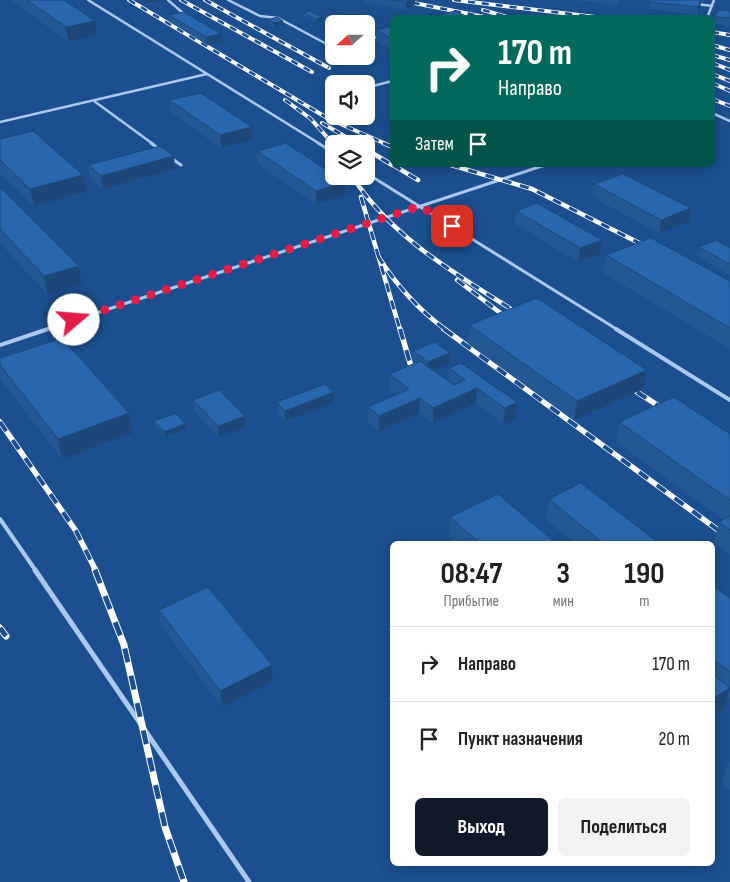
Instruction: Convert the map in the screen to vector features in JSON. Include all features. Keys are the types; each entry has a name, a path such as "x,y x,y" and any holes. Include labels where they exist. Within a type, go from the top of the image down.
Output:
{"lane":[{"path":"88,0 325,146"},
{"path":"168,0 186,15"},
{"path":"228,0 260,16 278,18 325,43"},
{"path":"708,15 714,0"},
{"path":"694,4 712,6"},
{"path":"375,38 384,35"},
{"path":"0,122 207,74"},
{"path":"375,86 390,82"},
{"path":"94,101 181,165"},
{"path":"715,114 730,121"},
{"path":"0,345 539,167"},
{"path":"375,178 730,400"},
{"path":"0,518 249,882"}],"building":[{"path":"27,0 64,0 95,21 66,27"},
{"path":"393,0 410,0 406,2"},
{"path":"651,0 701,0 698,7 650,2"},
{"path":"718,10 730,11 730,18 715,17"},
{"path":"310,11 322,17 316,19 304,13"},
{"path":"455,11 464,15 440,15"},
{"path":"184,12 221,34 206,37 169,15"},
{"path":"277,17 283,21 274,23 268,20"},
{"path":"390,26 390,38 376,30"},
{"path":"201,93 252,127 220,135 169,100"},
{"path":"33,131 83,175 30,189 0,160 0,139"},
{"path":"286,143 325,169 325,185 335,185 316,191 257,151"},
{"path":"160,146 174,156 101,176 88,165"},
{"path":"623,174 691,208 661,220 594,184"},
{"path":"0,187 79,266 44,276 0,229"},
{"path":"537,203 602,240 580,248 516,211"},
{"path":"651,238 730,281 730,328 606,255"},
{"path":"716,240 730,248 730,264 698,247"},
{"path":"537,298 647,370 577,401 469,325"},
{"path":"62,338 129,413 58,439 0,365 0,358"},
{"path":"435,342 450,353 428,362 413,351"},
{"path":"420,361 454,385 465,380 449,368 461,363 517,402 505,408 477,388 433,408 420,398 379,416 368,407 409,389 389,374"},
{"path":"325,384 334,392 285,411 277,402"},
{"path":"219,390 245,416 218,426 193,400"},
{"path":"674,397 730,434 730,500 619,422"},
{"path":"176,413 185,424 164,432 154,421"},
{"path":"581,483 656,541 600,541 549,499"},
{"path":"498,494 553,541 478,541 450,517"},
{"path":"730,516 730,530 719,522"},
{"path":"208,587 272,665 220,691 159,610"},
{"path":"715,587 730,598 730,672 715,660"},
{"path":"715,676 730,688 715,697"}],"railway":[{"path":"129,0 329,119 386,144"},
{"path":"181,0 312,72"},
{"path":"205,0 329,68"},
{"path":"399,0 475,15"},
{"path":"454,0 579,15"},
{"path":"483,10 500,15"},
{"path":"715,32 730,35"},
{"path":"715,46 730,50"},
{"path":"715,56 730,60"},
{"path":"715,64 730,70"},
{"path":"715,75 730,81"},
{"path":"715,84 730,91"},
{"path":"285,100 311,119 325,135"},
{"path":"715,100 730,106"},
{"path":"322,123 343,135"},
{"path":"383,143 390,146"},
{"path":"375,155 390,164"},
{"path":"396,167 418,180"},
{"path":"458,167 532,189 651,249"},
{"path":"359,185 387,219 407,238 452,271 522,316"},
{"path":"361,197 379,257"},
{"path":"379,257 392,277 409,296 446,330"},
{"path":"379,257 400,330"},
{"path":"457,280 511,321"},
{"path":"400,329 413,373"},
{"path":"444,329 718,530"},
{"path":"637,392 668,412"},
{"path":"0,422 76,531 96,571"},
{"path":"95,570 124,645 165,827 184,882"},
{"path":"0,628 6,636"}],"route":[{"path":"74,320 420,206 452,226"}]}
